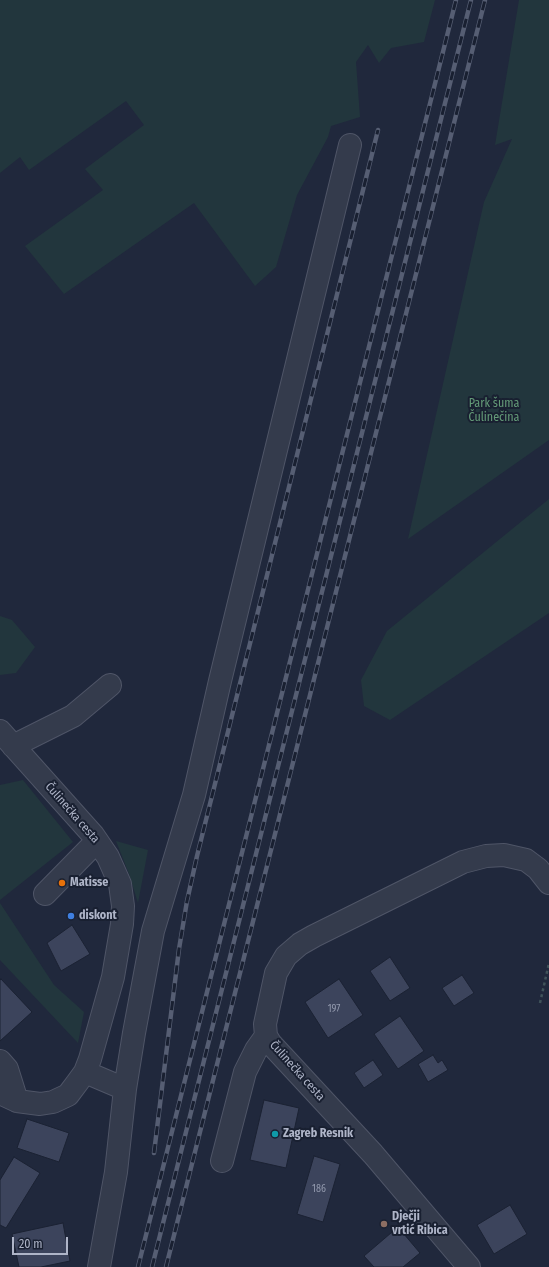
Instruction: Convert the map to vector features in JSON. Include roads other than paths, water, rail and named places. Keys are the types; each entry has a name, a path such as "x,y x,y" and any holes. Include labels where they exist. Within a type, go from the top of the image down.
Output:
{"street":[{"path":"99,1267 116,1172 134,1033 154,932 194,795 222,673 350,145"},
{"path":"7,739 73,716 110,685"},
{"name":"Čulinečka cesta","path":"7,739 97,840 108,857 120,884 123,906 122,924 113,977 85,1072 68,1095 53,1102 40,1104 9,1097"},
{"path":"45,894 97,840"},
{"name":"Čulinečka cesta","path":"469,1267 373,1154 271,1044 266,1036 265,1024 276,973 286,956 300,944 463,862 486,856 504,855 526,860 538,869 549,883"},
{"path":"122,924 154,932"},
{"path":"222,1161 245,1072 256,1050 266,1036"},
{"path":"0,1062 7,1069 9,1097"},
{"path":"85,1072 126,1089"}],"railway":[{"path":"138,1267 456,0"},
{"path":"152,1267 471,0"},
{"path":"166,1267 485,0"},
{"path":"154,1153 179,949 187,901 378,130"}],"place":[{"name":"Matisse","path":"62,883"},
{"name":"diskont","path":"71,916"},
{"name":"Zagreb Resnik","path":"275,1134"},
{"name":"Dječji vrtić Ribica","path":"384,1224"}],"park label":[{"name":"Park šuma Čulinečina","path":"494,411"}]}
